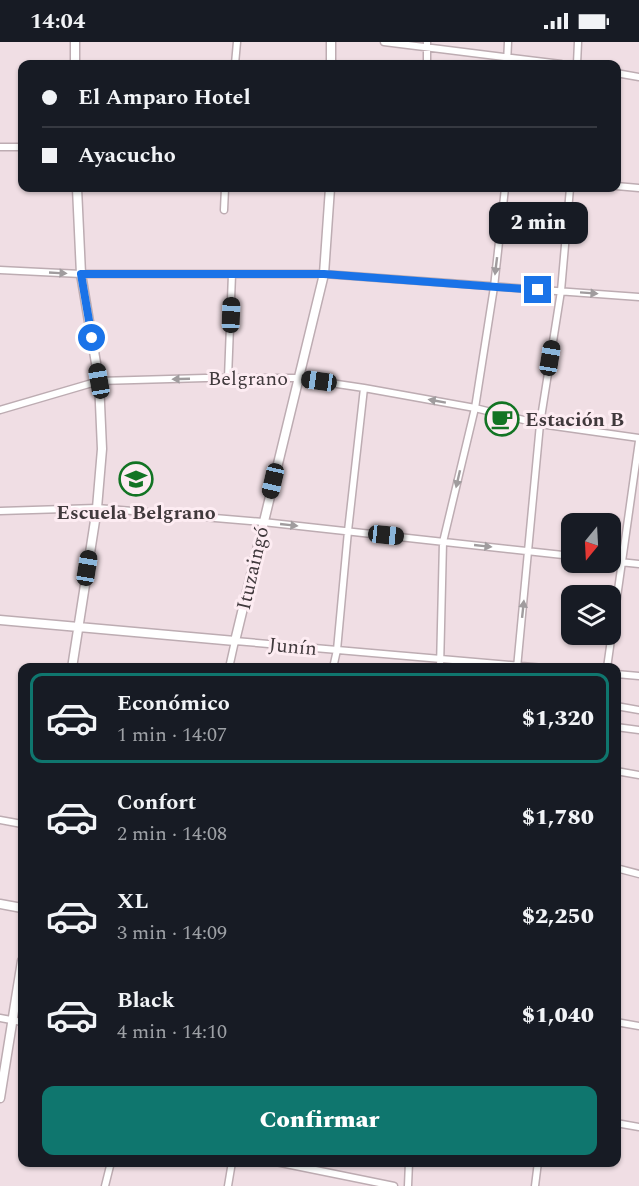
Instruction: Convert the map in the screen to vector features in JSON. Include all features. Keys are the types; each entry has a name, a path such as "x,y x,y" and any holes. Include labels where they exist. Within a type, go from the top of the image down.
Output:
{"street":[{"path":"75,42 75,60"},
{"path":"235,60 237,42"},
{"path":"331,42 331,60"},
{"path":"384,42 427,45 502,60"},
{"path":"507,60 508,42"},
{"path":"577,60 578,42"},
{"path":"621,74 639,77"},
{"path":"0,147 18,147"},
{"path":"621,186 639,188"},
{"path":"73,663 97,508 102,454 99,381 81,274 77,192"},
{"path":"224,210 225,192"},
{"name":"Ituzaingó","path":"230,663 297,378 324,274 330,192"},
{"path":"440,663 443,542 475,408 494,287 505,192"},
{"path":"517,663 540,424 561,291 570,192"},
{"path":"0,270 81,274 324,274 639,297"},
{"path":"228,378 232,274"},
{"name":"Belgrano","path":"0,410 99,381 297,378 475,408 540,424 639,439"},
{"path":"334,663 364,388"},
{"path":"608,663 639,439"},
{"path":"0,511 97,508 263,522 561,555"},
{"path":"622,562 639,564"},
{"name":"Junín","path":"0,620 484,663"},
{"path":"621,674 639,676"},
{"path":"621,707 639,710"},
{"path":"621,728 639,730"},
{"path":"621,772 639,776"},
{"path":"0,820 18,823"},
{"path":"621,869 639,874"},
{"path":"0,904 18,907"},
{"path":"0,1098 18,985"},
{"path":"0,1018 18,1021"},
{"path":"621,1023 639,1026"},
{"path":"621,1125 639,1127"},
{"path":"105,1186 110,1167"},
{"path":"228,1186 231,1167"},
{"path":"301,1167 394,1186"},
{"path":"408,1186 409,1167"},
{"path":"535,1186 537,1167"}],"place":[{"name":"Estación B","path":"502,419"},
{"name":"Escuela Belgrano","path":"136,479"}],"route":[{"path":"92,338 81,274 324,274 538,290"}]}
